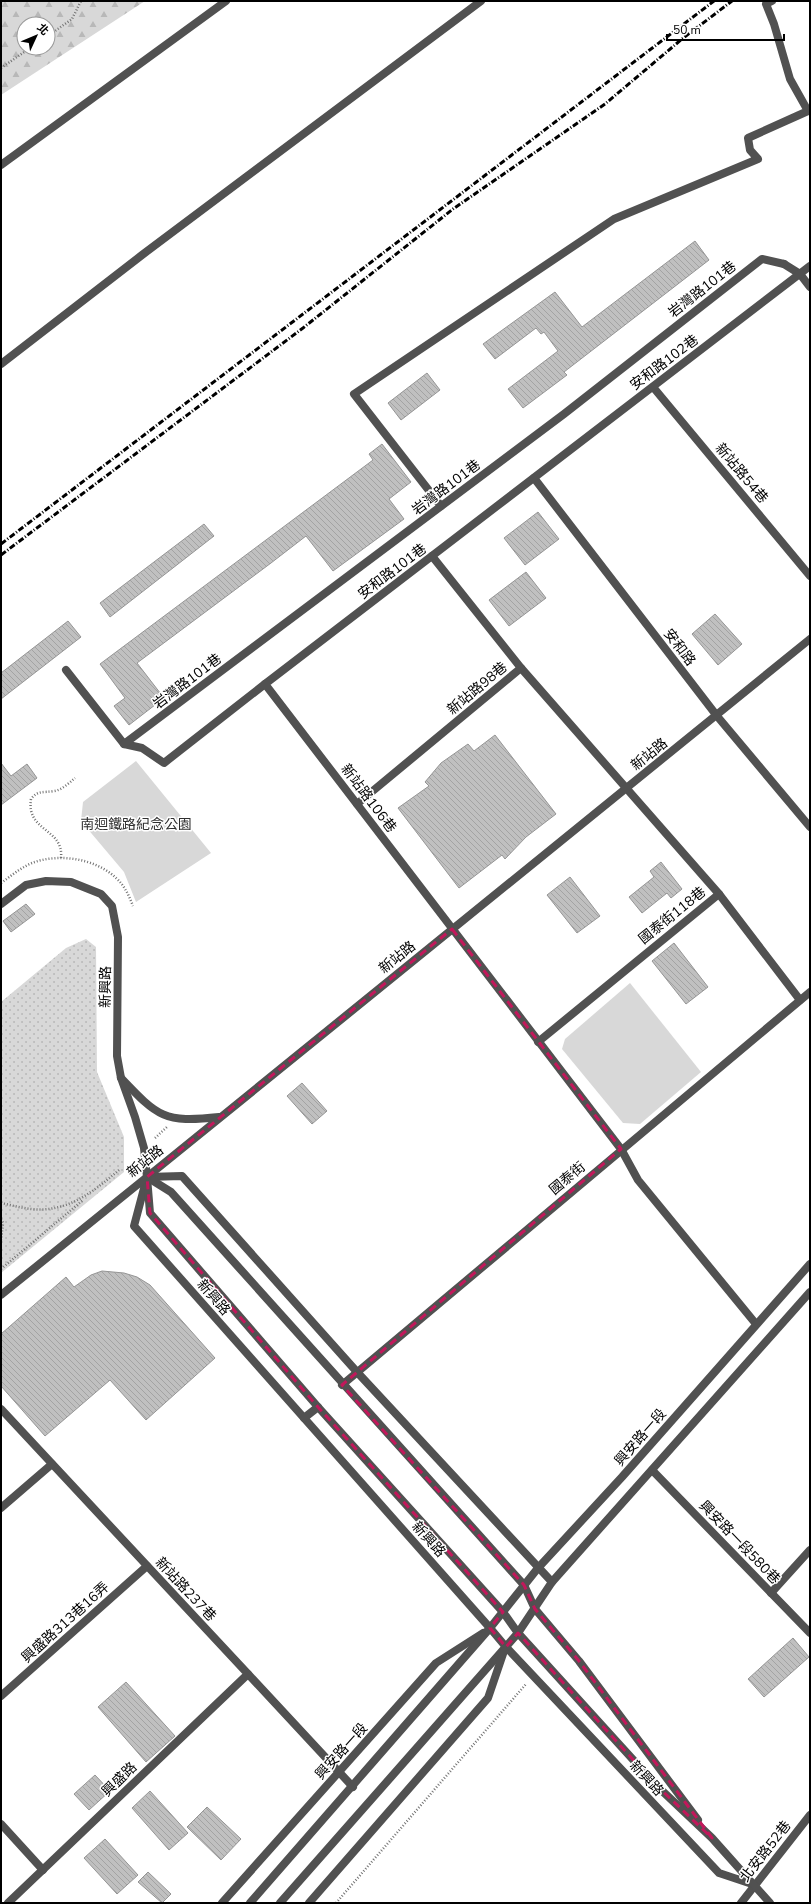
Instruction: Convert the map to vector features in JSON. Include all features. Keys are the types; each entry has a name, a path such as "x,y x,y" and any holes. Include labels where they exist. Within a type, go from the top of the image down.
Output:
{"street":[{"path":"1,165 226,1"},
{"path":"1,364 142,255 481,1"},
{"path":"441,506 354,394 614,219 758,159 750,150 748,138 808,111 790,79 774,24 766,4 772,1"},
{"name":"岩灣路101巷","path":"124,744 564,414 762,259 784,264 800,274"},
{"name":"安和路102巷","path":"534,478 810,266"},
{"path":"800,274 810,287"},
{"name":"新站路54巷","path":"653,387 810,576"},
{"name":"安和路101巷","path":"124,744 142,748 164,763 534,478"},
{"name":"安和路","path":"534,478 717,716 810,827"},
{"name":"新站路98巷","path":"357,804 521,668 432,556"},
{"name":"新站路","path":"1,1295 219,1117 717,716 810,639"},
{"path":"521,668 719,894"},
{"path":"66,670 124,744"},
{"name":"新站路106巷","path":"265,684 621,1149 638,1180 756,1324"},
{"name":"新興路","path":"1,904 26,885 46,881 72,882 101,894 112,906 118,937 117,1056 121,1078 144,1148 150,1213 318,1407 504,1612 518,1633 657,1786 712,1838 756,1885 770,1903"},
{"name":"國泰街118巷","path":"538,1042 719,894 800,1000"},
{"name":"國泰街","path":"342,1385 621,1149 810,992"},
{"path":"121,1078 146,1104 165,1116 195,1120 219,1117"},
{"path":"147,1177 182,1176 357,1372 552,1582"},
{"name":"新興路","path":"147,1177 171,1192 342,1385 524,1585 535,1609 579,1661 712,1838"},
{"name":"新興路","path":"147,1177 134,1226 533,1676 719,1873 756,1885"},
{"name":"興安路一段","path":"250,1903 353,1787 504,1612 538,1568 622,1477 810,1264"},
{"path":"280,1903 518,1633 552,1582 810,1292"},
{"path":"304,1418 318,1407"},
{"name":"新站路237巷","path":"1,1409 353,1787"},
{"path":"1,1508 52,1464"},
{"name":"興安路一段580巷","path":"652,1470 810,1633"},
{"path":"772,1593 810,1550"},
{"name":"興盛路313巷16弄","path":"1,1696 147,1566"},
{"name":"興安路一段","path":"222,1903 436,1663 490,1628"},
{"path":"309,1903 488,1698 506,1647"},
{"name":"興盛路","path":"8,1903 248,1674"},
{"name":"北安路52巷","path":"741,1903 810,1815"},
{"path":"1,1824 43,1870"}],"path":[{"path":"56,30 72,18 81,1"},
{"path":"1,68 18,56"},
{"path":"62,858 60,842 54,836 44,831 36,822 30,806 31,799 40,792 54,791 61,788 75,778"},
{"path":"155,1138 172,1123"},
{"path":"1,1269 119,1170"},
{"path":"1,1202 32,1209 62,1207 86,1197"},
{"path":"1,1219 3,1223 1,1240"},
{"path":"336,1903 533,1676"}],"highlighted area":[{"path":"452,929 621,1149 342,1385 524,1585 535,1609 579,1661 712,1838 657,1786 518,1633 506,1647 490,1628 503,1612 318,1407 150,1213 147,1177"}],"green space":[{"path":"1,1 145,1 1,95"},
{"name":"南迴鐵路紀念公園","path":"136,761 211,853 136,902 124,872 81,821 83,802"},
{"path":"86,939 96,947 97,1072 124,1137 124,1172 1,1273 1,1002 66,948"},
{"path":"630,983 701,1072 640,1124 623,1123 562,1049 565,1039"}],"building":[{"path":"695,241 709,260 564,372 567,375 523,408 508,389 558,351 544,332 541,334 536,328 495,359 483,344 555,292 582,327"},
{"path":"427,373 440,390 401,420 388,403"},
{"path":"382,444 411,482 389,499 404,519 333,571 306,536 137,663 164,698 129,725 114,706 125,698 100,664 373,460 369,454"},
{"path":"538,512 559,539 525,565 504,538"},
{"path":"204,524 214,536 110,617 100,603"},
{"path":"526,572 546,598 509,626 489,600"},
{"path":"715,614 742,644 718,665 692,634"},
{"path":"68,621 81,637 1,699 1,673"},
{"path":"495,735 556,814 526,837 505,859 502,855 459,888 398,808 429,786 425,782 441,763 468,744 474,751"},
{"path":"1,763 11,776 27,764 37,778 1,805"},
{"path":"661,862 682,889 671,898 667,893 642,913 629,897 654,877 650,871"},
{"path":"570,877 600,916 577,933 547,895"},
{"path":"26,904 35,914 11,932 3,921"},
{"path":"674,943 708,987 686,1004 652,961"},
{"path":"302,1083 327,1111 312,1124 287,1096"},
{"path":"102,1271 124,1273 137,1277 150,1285 215,1358 146,1420 110,1380 45,1436 1,1386 1,1334 66,1277 74,1287 91,1275"},
{"path":"793,1638 809,1657 764,1697 748,1679"},
{"path":"126,1682 175,1736 146,1762 98,1707"},
{"path":"95,1775 110,1791 89,1810 74,1794"},
{"path":"150,1791 188,1833 169,1850 132,1808"},
{"path":"207,1807 241,1839 221,1860 187,1827"},
{"path":"105,1839 138,1875 117,1894 84,1858"},
{"path":"148,1872 171,1894 162,1903 138,1882"}],"railway":[{"path":"1,544 714,1"},
{"path":"1,555 303,328 453,209 605,104 682,39 732,1"}]}
